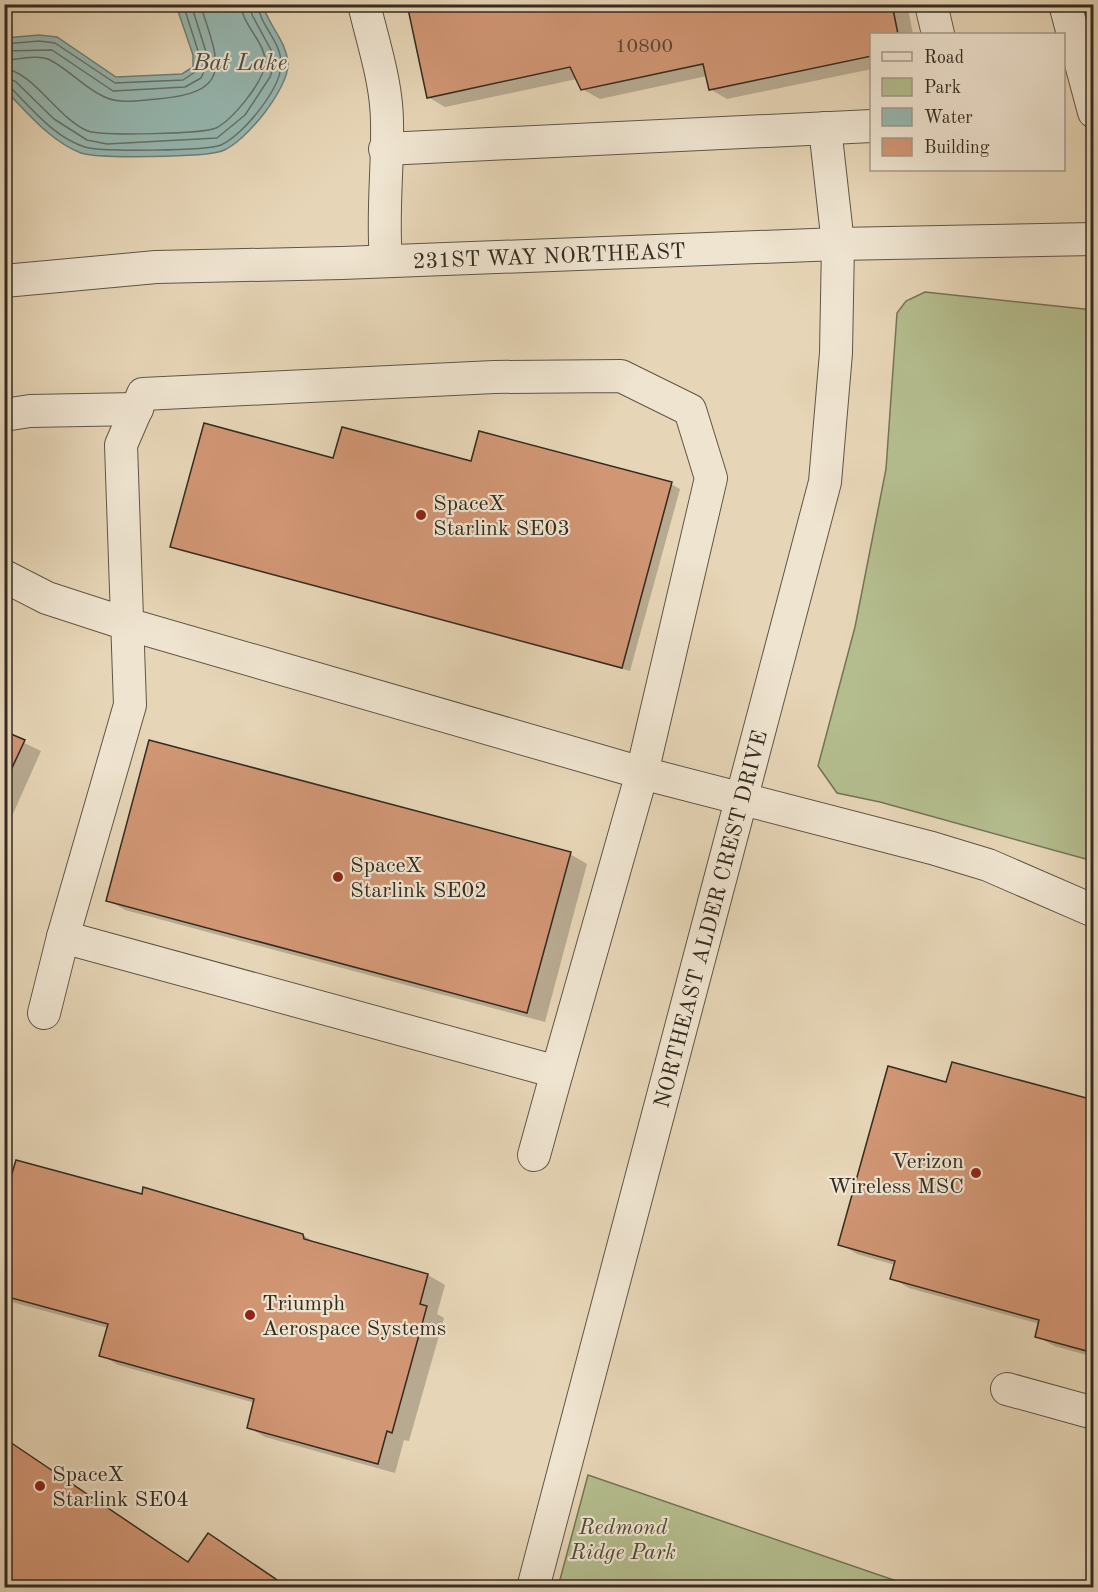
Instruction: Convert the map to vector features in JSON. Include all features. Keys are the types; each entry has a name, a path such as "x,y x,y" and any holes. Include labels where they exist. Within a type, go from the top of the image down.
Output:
{"street":[{"path":"364,4 383,87 387,122 383,224 386,261"},
{"path":"932,4 938,33"},
{"path":"1065,4 1094,112"},
{"path":"385,149 870,126"},
{"name":"NORTHEAST ALDER CREST DRIVE","path":"533,1587 825,482 836,353 838,244 825,128"},
{"name":"231ST WAY NORTHEAST","path":"4,281 156,267 838,244 1094,239"},
{"path":"44,1013 63,937 130,705 121,445 143,394 494,377 621,376 690,410 711,478 642,773 534,1155"},
{"path":"4,414 30,411 137,409"},
{"path":"4,576 47,597 127,624 642,773 932,848 988,865 1094,911"},
{"path":"63,937 557,1072"},
{"path":"1007,1389 1094,1413"}],"green space":[{"path":"925,292 1093,310 1093,861 880,802 837,793 818,766 855,627 886,469 897,313 906,301"},
{"name":"Redmond Ridge Park","path":"588,1475 914,1587 558,1587"}],"water":[{"name":"Bat Lake","path":"176,5 263,5 287,55 286,74 274,99 243,137 222,151 196,155 152,156 108,156 81,153 50,134 5,90 5,38 39,35 57,37 116,77 182,74 193,67 193,55"}],"building":[{"path":"407,4 892,4 898,33 870,33 870,56 709,90 703,64 581,90 570,67 427,98"},
{"path":"1076,4 1094,4 1094,22 1078,15"},
{"name":"SpaceX Starlink SE03","path":"204,423 333,458 342,427 471,461 479,431 672,482 622,668 170,547"},
{"path":"4,731 25,740 4,785"},
{"name":"SpaceX Starlink SE02","path":"149,740 571,852 527,1013 106,901"},
{"name":"Verizon Wireless MSC","path":"952,1062 1094,1100 1094,1353 1035,1337 1039,1320 890,1279 895,1261 838,1245 888,1066 946,1082"},
{"name":"Triumph Aerospace Systems","path":"16,1160 142,1194 143,1187 303,1234 304,1239 428,1274 420,1304 427,1306 392,1433 387,1431 378,1464 247,1428 254,1399 99,1356 108,1324 4,1296 4,1200"},
{"name":"SpaceX Starlink SE04","path":"4,1438 188,1562 208,1533 289,1588 4,1588"}],"place":[{"name":"SpaceX Starlink SE03","path":"421,515"},
{"name":"SpaceX Starlink SE02","path":"338,877"},
{"name":"Verizon Wireless MSC","path":"976,1173"},
{"name":"Triumph Aerospace Systems","path":"250,1315"},
{"name":"SpaceX Starlink SE04","path":"40,1486"}]}
